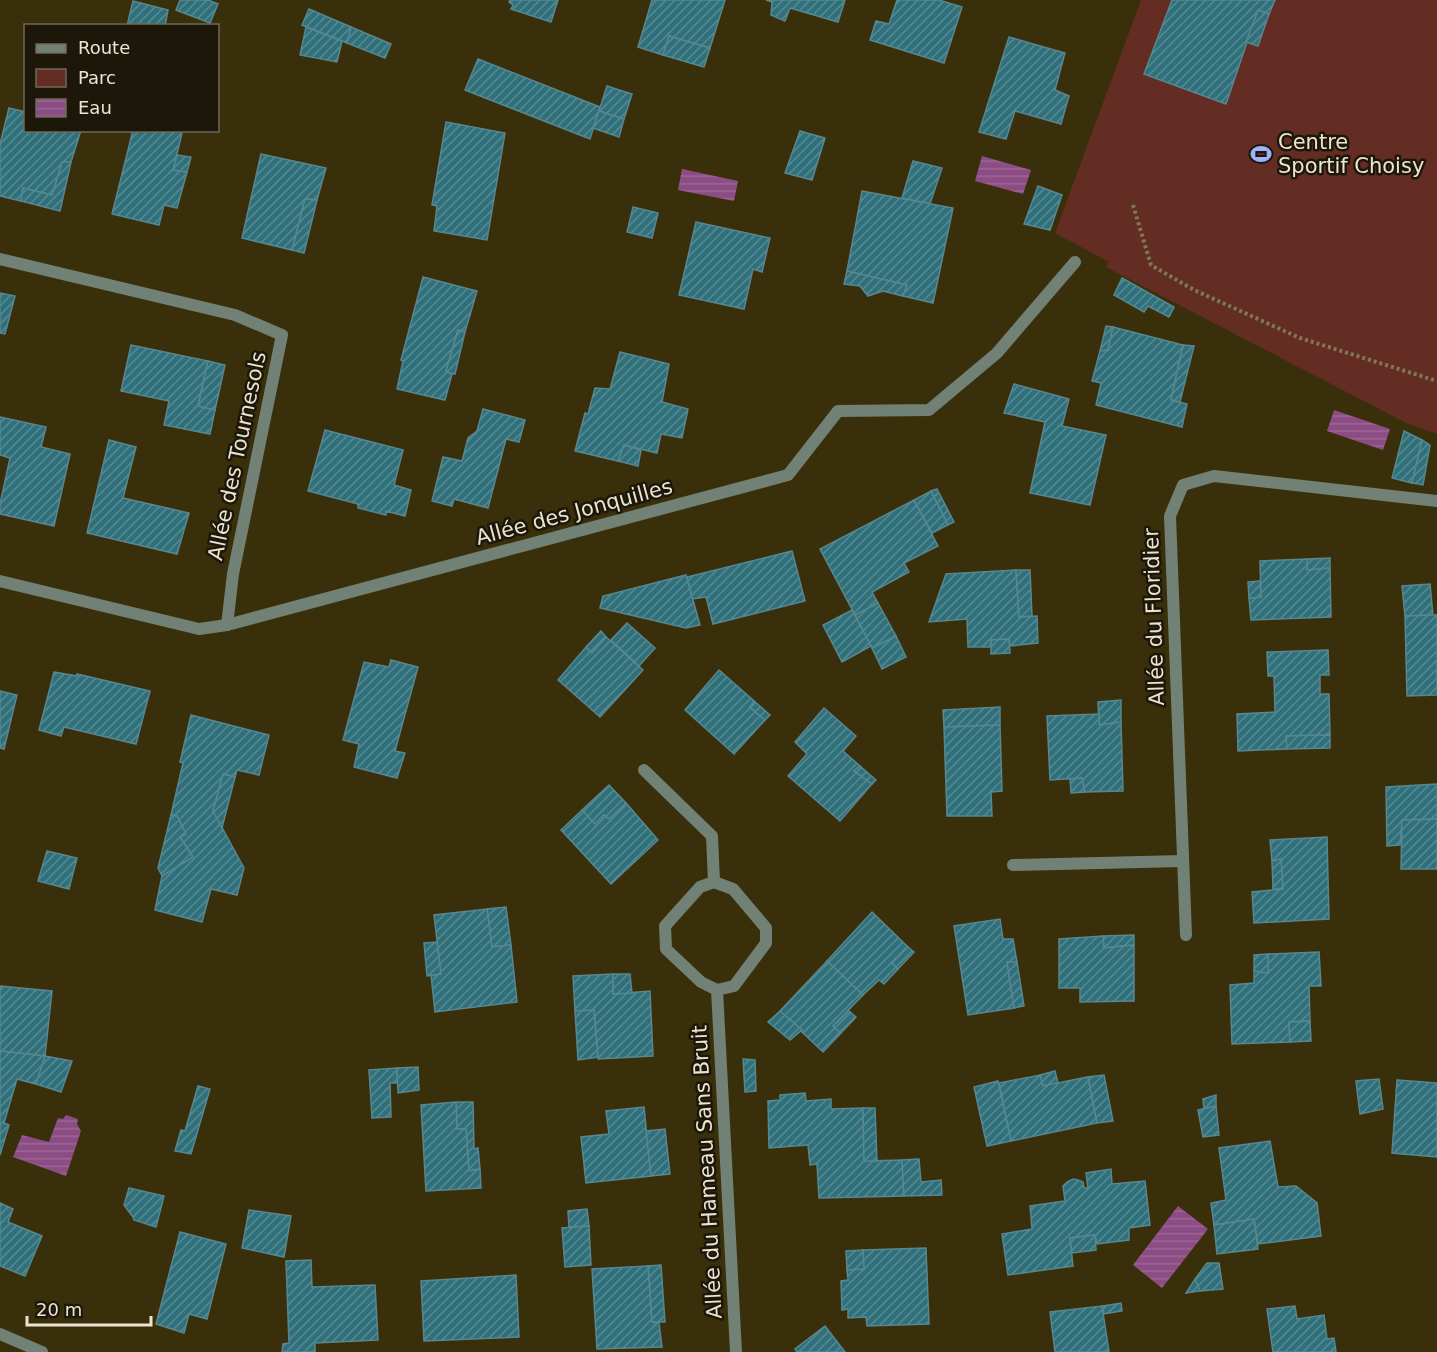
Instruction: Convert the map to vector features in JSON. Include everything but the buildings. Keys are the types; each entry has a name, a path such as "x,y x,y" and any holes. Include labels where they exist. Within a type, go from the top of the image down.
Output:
{"street":[{"name":"Allée des Tournesols","path":"0,259 235,315 282,335 233,574 227,625"},
{"name":"Allée des Jonquilles","path":"0,581 199,629 227,625 788,475 838,411 928,410 997,353 1075,262"},
{"name":"Allée du Floridier","path":"1186,935 1170,516 1183,485 1214,476 1437,501"},
{"path":"644,770 712,836 714,882"},
{"path":"1013,865 1183,861"},
{"path":"714,882 733,889 766,928 766,943 734,986 717,990 701,982 666,949 665,926 700,887 714,882"},
{"name":"Allée du Hameau Sans Bruit","path":"717,990 736,1352"},
{"path":"0,1334 42,1352"}],"path":[{"path":"1133,205 1151,265 1194,290 1300,338 1437,381"}],"green space":[{"name":"Centre Sportif Choisy","path":"1141,0 1437,0 1437,434 1408,424 1106,267 1109,262 1055,233"}],"water":[{"path":"982,156 1031,170 1023,194 975,181"},
{"path":"682,169 738,181 734,201 678,190"},
{"path":"1334,410 1390,429 1383,450 1327,431"},
{"path":"66,1115 78,1119 77,1124 81,1131 66,1176 13,1157 22,1135 49,1142 58,1118 63,1119"},
{"path":"1178,1206 1208,1229 1162,1288 1133,1265"}],"place":[{"name":"Centre Sportif Choisy","path":"1261,154"}]}
